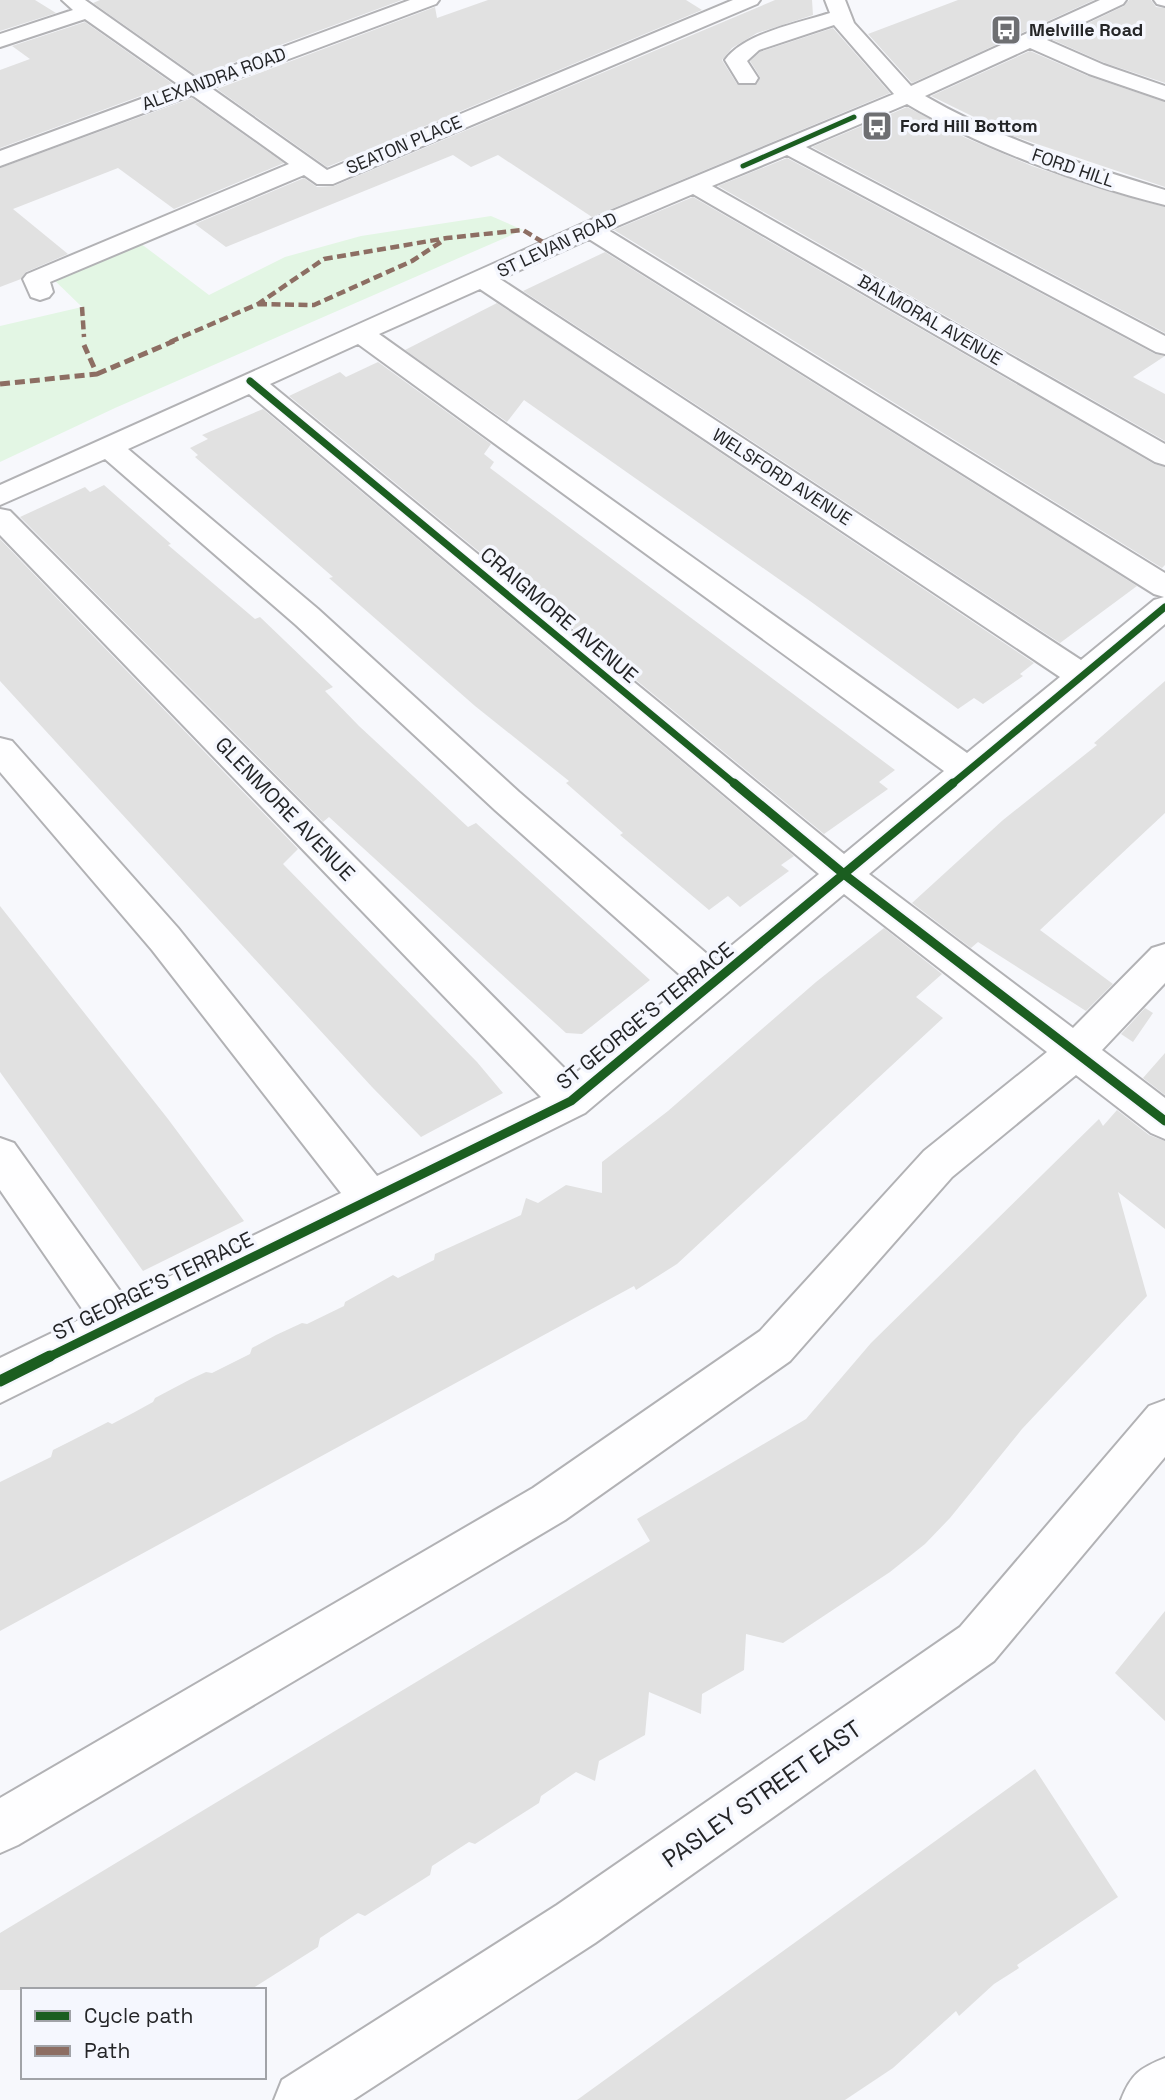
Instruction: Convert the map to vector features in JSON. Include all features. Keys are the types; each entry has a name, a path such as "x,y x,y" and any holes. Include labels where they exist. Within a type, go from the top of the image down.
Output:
{"street":[{"name":"ALEXANDRA ROAD","path":"0,159 429,0"},
{"name":"SEATON PLACE","path":"308,165 325,179 750,0"},
{"name":"ST LEVAN ROAD","path":"0,496 590,229 908,96 1116,0"},
{"path":"0,41 80,6 308,165"},
{"path":"747,78 736,60 752,46 838,8 844,25 908,96"},
{"path":"1031,40 1116,79 1165,93"},
{"name":"FORD HILL","path":"908,96 941,115 1063,166 1165,198"},
{"path":"789,147 1165,345"},
{"path":"40,292 36,279 308,165"},
{"name":"BALMORAL AVENUE","path":"694,185 1165,456"},
{"path":"590,229 1165,587"},
{"name":"WELSFORD AVENUE","path":"482,279 1081,675"},
{"path":"359,333 968,771"},
{"name":"CRAIGMORE AVENUE","path":"250,382 845,875 1165,1121"},
{"path":"108,447 307,617 507,801 715,983"},
{"name":"GLENMORE AVENUE","path":"0,518 571,1101"},
{"name":"ST GEORGE'S TERRACE","path":"0,1381 571,1101 1165,607"},
{"path":"0,750 165,939 370,1198"},
{"path":"0,1827 549,1504 775,1346 938,1164 1075,1052 1165,959"},
{"path":"0,1156 117,1323"},
{"name":"PASLEY STREET EAST","path":"302,2100 576,1924 977,1644 1165,1422"},
{"path":"1149,2100 1165,2086"}],"green space":[{"path":"491,216 523,230 115,408 0,462 0,326 82,307 49,275 136,240 209,295 285,257 361,236"}],"building":[{"path":"0,0 35,0 56,13 0,31"},
{"path":"100,0 402,0 197,76 93,3"},
{"path":"488,0 686,0 702,10 327,167 217,89 435,7 437,18"},
{"path":"775,0 812,0 813,15 757,33 732,48 722,60 737,84 757,84 760,77 750,61 760,52 833,28 890,93 592,217 498,155 471,167 453,155 226,247 195,224 304,178 317,187 334,186"},
{"path":"958,0 1094,0 912,83 868,34"},
{"path":"1129,0 1151,0 1156,7 1165,8 1165,83 1105,63 1053,40 1124,6"},
{"path":"85,22 173,84 0,148 0,70 30,59 12,46"},
{"path":"1030,51 1088,76 1165,102 1165,187 1013,136 931,96"},
{"path":"192,98 284,163 174,209 118,168 13,209 68,254 26,272 21,279 0,287 0,168"},
{"path":"907,107 966,138 1032,166 1165,207 1165,333 812,147"},
{"path":"787,158 1155,354 1165,356 1133,377 1165,394 1165,441 718,186"},
{"path":"693,197 1154,464 1165,467 1165,565 1162,568 614,230"},
{"path":"605,252 1137,586 1060,643 523,291"},
{"path":"497,303 1034,663 1020,674 1023,676 983,704 974,698 958,709 810,601 524,400 507,422 405,350"},
{"path":"378,362 491,444 484,454 494,462 490,468 895,770 879,782 888,789 824,834 289,396 340,372 346,377"},
{"path":"263,409 794,856 781,865 789,871 740,907 728,896 709,910 620,835 623,833 566,783 569,781 475,706 195,457 198,455 190,448 208,439 202,435"},
{"path":"104,485 171,544 168,545 255,619 260,617 333,687 325,691 359,726 468,827 476,823 650,980 582,1034 566,1033 329,817 323,822 20,517 85,487 90,492"},
{"path":"0,539 298,849 283,864 477,1062 503,1093 421,1137 0,681"},
{"path":"1165,681 1165,813 1040,930 1113,984 1086,1011 978,942 971,948 912,903 1003,820 1097,745 1094,743"},
{"path":"0,906 168,1119 244,1221 143,1271 0,1072"},
{"path":"884,928 942,974 916,997 943,1018 677,1264 636,1290 634,1286 0,1631 0,1482 51,1457 53,1450 108,1422 112,1424 191,1379 206,1372 212,1373 250,1354 252,1348 276,1335 344,1306 345,1302 393,1275 398,1278 434,1260 435,1254 521,1215 526,1198 538,1203 566,1185 602,1193 602,1162 668,1111 816,982"},
{"path":"1145,1008 1153,1013 1133,1042 1121,1034"},
{"path":"1165,1053 1165,1095 1143,1078"},
{"path":"1117,1110 1149,1135 1165,1141 1165,1229 1118,1192 1147,1296 1022,1429 950,1518 925,1544 890,1572 783,1643 746,1634 744,1670 702,1694 701,1714 649,1692 645,1735 599,1761 595,1781 576,1772 541,1796 539,1803 475,1844 469,1842 432,1866 430,1875 365,1916 358,1913 320,1938 318,1947 253,1988 0,1990 0,1933 650,1541 637,1519 806,1419 871,1343 1099,1119 1103,1126"},
{"path":"1165,1611 1165,1721 1115,1673"},
{"path":"1035,1769 1118,1897 1017,1965 1019,1968 994,1984 959,2016 956,2011 893,2068 845,2100 577,2100"}],"marked path":[{"path":"97,374 258,304 324,259 447,238 523,230 551,247"},
{"path":"258,304 314,305 412,261 441,242"},
{"path":"82,307 84,337"},
{"path":"0,384 97,374 84,345"}],"cycle path":[{"path":"743,166 854,117"},
{"path":"250,381 845,875 1165,1121"},
{"path":"0,1381 571,1101 1165,607"}],"place":[{"name":"Melville Road","path":"1006,30"},
{"name":"Ford Hill Bottom","path":"877,126"}]}
